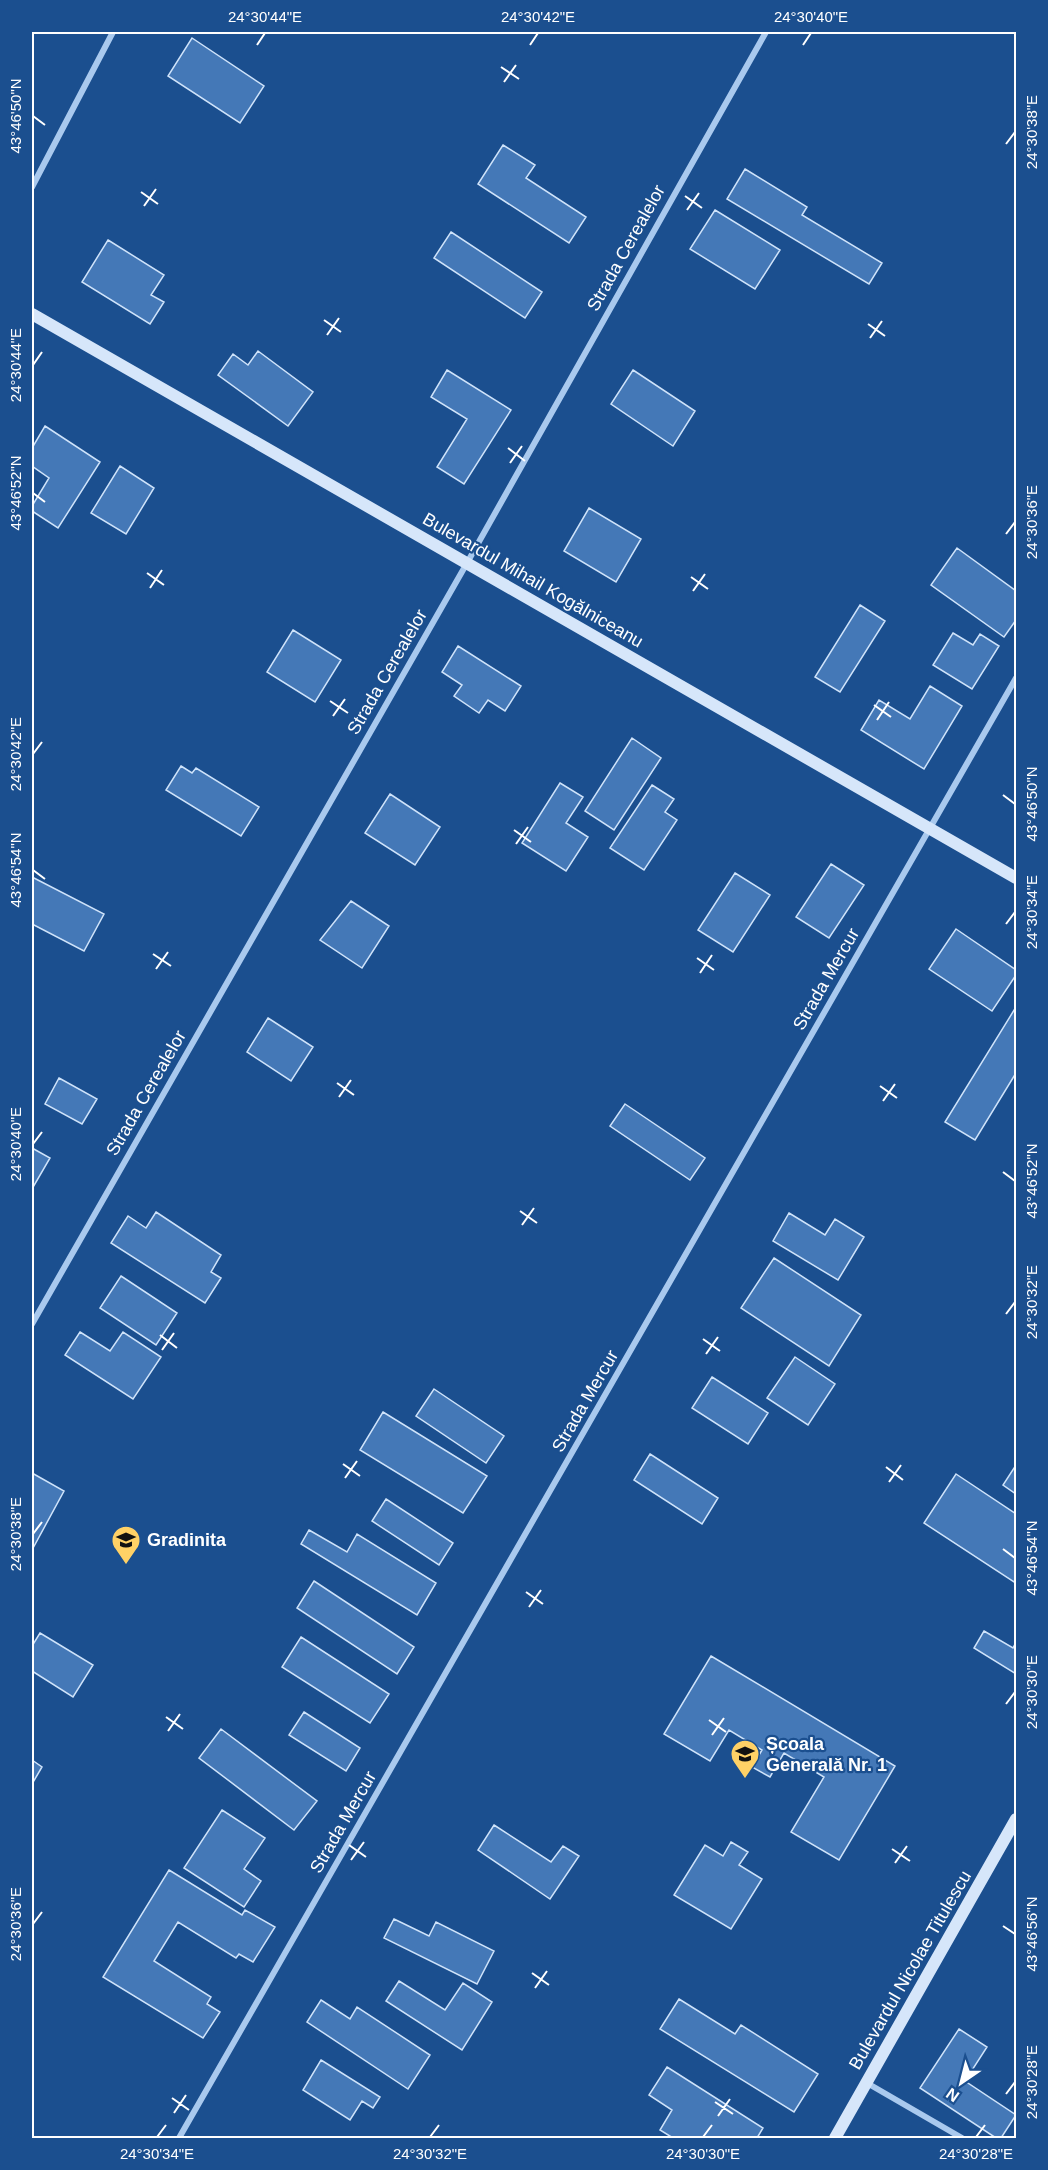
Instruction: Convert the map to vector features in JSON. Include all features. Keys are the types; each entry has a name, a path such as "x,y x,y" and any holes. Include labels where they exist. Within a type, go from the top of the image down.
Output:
{"main road":[{"name":"Bulevardul Mihail Kogălniceanu","path":"32,314 1017,878"},
{"name":"Bulevardul Nicolae Titulescu","path":"835,2139 1017,1819"}],"street":[{"path":"32,187 113,32"},
{"name":"Strada Cerealelor","path":"32,1324 467,563 766,32"},
{"name":"Strada Mercur","path":"179,2139 1017,678"},
{"path":"867,2083 962,2139"}],"building":[{"path":"192,38 264,86 240,123 168,76"},
{"path":"503,145 535,165 526,178 586,217 569,243 478,184"},
{"path":"745,169 807,207 802,215 882,263 869,284 727,199"},
{"path":"715,210 780,250 755,289 690,249"},
{"path":"451,232 542,292 525,318 434,258"},
{"path":"108,240 164,275 151,295 164,302 150,324 82,282"},
{"path":"258,351 313,392 288,426 218,375 233,354 248,365"},
{"path":"447,370 511,410 464,484 437,467 467,419 431,397"},
{"path":"633,370 695,411 673,446 611,404"},
{"path":"45,426 100,462 58,528 32,511 32,506 49,478 32,466 32,448"},
{"path":"120,466 154,488 126,534 91,513"},
{"path":"589,508 641,539 616,582 564,551"},
{"path":"957,548 1016,591 1016,620 1004,637 931,585"},
{"path":"860,605 885,621 840,692 815,677"},
{"path":"293,630 341,660 315,702 267,672"},
{"path":"953,633 973,645 980,634 999,646 972,689 933,665"},
{"path":"458,646 521,686 505,711 488,700 479,713 454,696 462,685 442,672"},
{"path":"930,686 962,706 924,769 861,730 879,700 910,719"},
{"path":"632,738 661,758 614,830 585,811"},
{"path":"181,766 192,773 196,768 259,807 241,836 166,790"},
{"path":"560,783 583,797 566,823 588,837 566,871 522,843"},
{"path":"652,785 674,799 665,812 677,820 644,870 610,848"},
{"path":"390,794 440,827 415,865 365,833"},
{"path":"831,864 864,885 829,938 796,917"},
{"path":"735,873 770,895 733,952 698,930"},
{"path":"32,877 104,914 84,951 32,924"},
{"path":"351,901 389,926 362,968 320,940"},
{"path":"956,929 1016,970 1016,975 992,1011 929,969"},
{"path":"1016,1007 1016,1073 975,1140 945,1122"},
{"path":"268,1018 313,1047 291,1081 247,1052"},
{"path":"59,1078 97,1099 82,1124 45,1104"},
{"path":"625,1104 705,1158 690,1180 610,1126"},
{"path":"32,1148 50,1158 32,1189"},
{"path":"156,1212 221,1255 211,1272 221,1278 205,1303 111,1243 128,1216 146,1228"},
{"path":"789,1213 825,1235 835,1219 864,1237 838,1280 773,1241"},
{"path":"774,1258 861,1315 829,1366 741,1308"},
{"path":"121,1276 177,1313 156,1345 100,1308"},
{"path":"80,1332 110,1351 123,1332 161,1357 133,1399 65,1355"},
{"path":"795,1357 835,1384 808,1425 767,1398"},
{"path":"712,1377 768,1413 748,1444 692,1408"},
{"path":"434,1389 504,1436 486,1463 416,1416"},
{"path":"383,1412 487,1476 463,1513 360,1450"},
{"path":"650,1454 718,1498 702,1524 634,1480"},
{"path":"1016,1465 1016,1494 1003,1485"},
{"path":"32,1473 64,1491 32,1550"},
{"path":"956,1474 1016,1514 1016,1578 1014,1582 924,1523"},
{"path":"386,1499 453,1543 439,1565 372,1521"},
{"path":"309,1530 347,1552 357,1534 436,1583 417,1615 301,1544"},
{"path":"314,1581 414,1647 397,1674 297,1608"},
{"path":"984,1631 1013,1648 1016,1642 1016,1674 974,1648"},
{"path":"40,1633 93,1665 73,1697 32,1671 32,1646"},
{"path":"301,1637 389,1694 370,1723 282,1667"},
{"path":"711,1656 895,1766 839,1860 791,1832 824,1777 784,1753 770,1777 752,1767 762,1750 729,1730 710,1761 664,1734"},
{"path":"304,1712 360,1748 346,1771 289,1735"},
{"path":"221,1729 317,1801 294,1830 199,1758"},
{"path":"32,1760 42,1767 32,1784"},
{"path":"222,1810 265,1838 244,1869 261,1881 244,1907 184,1868"},
{"path":"494,1825 551,1862 563,1846 579,1856 550,1899 478,1850"},
{"path":"731,1842 748,1852 739,1865 762,1879 731,1929 674,1895 705,1845 723,1856"},
{"path":"169,1870 242,1915 245,1910 275,1927 253,1962 239,1954 236,1958 178,1922 154,1961 211,1997 207,2004 220,2012 203,2038 103,1977"},
{"path":"394,1919 429,1936 436,1922 494,1951 477,1984 384,1938"},
{"path":"399,1981 445,2010 463,1983 492,2002 462,2050 386,2001"},
{"path":"679,1999 735,2034 741,2025 818,2074 794,2112 660,2029"},
{"path":"321,2000 350,2019 357,2007 430,2055 408,2089 307,2022"},
{"path":"959,2029 987,2047 965,2081 1016,2115 1001,2138 996,2138 920,2088"},
{"path":"321,2060 380,2097 373,2108 362,2101 350,2120 303,2090"},
{"path":"667,2067 763,2128 757,2138 673,2138 660,2130 672,2110 649,2095"}],"place":[{"name":"Gradinita","path":"126,1566"},
{"name":"Școala Generală Nr. 1","path":"745,1780"}]}
